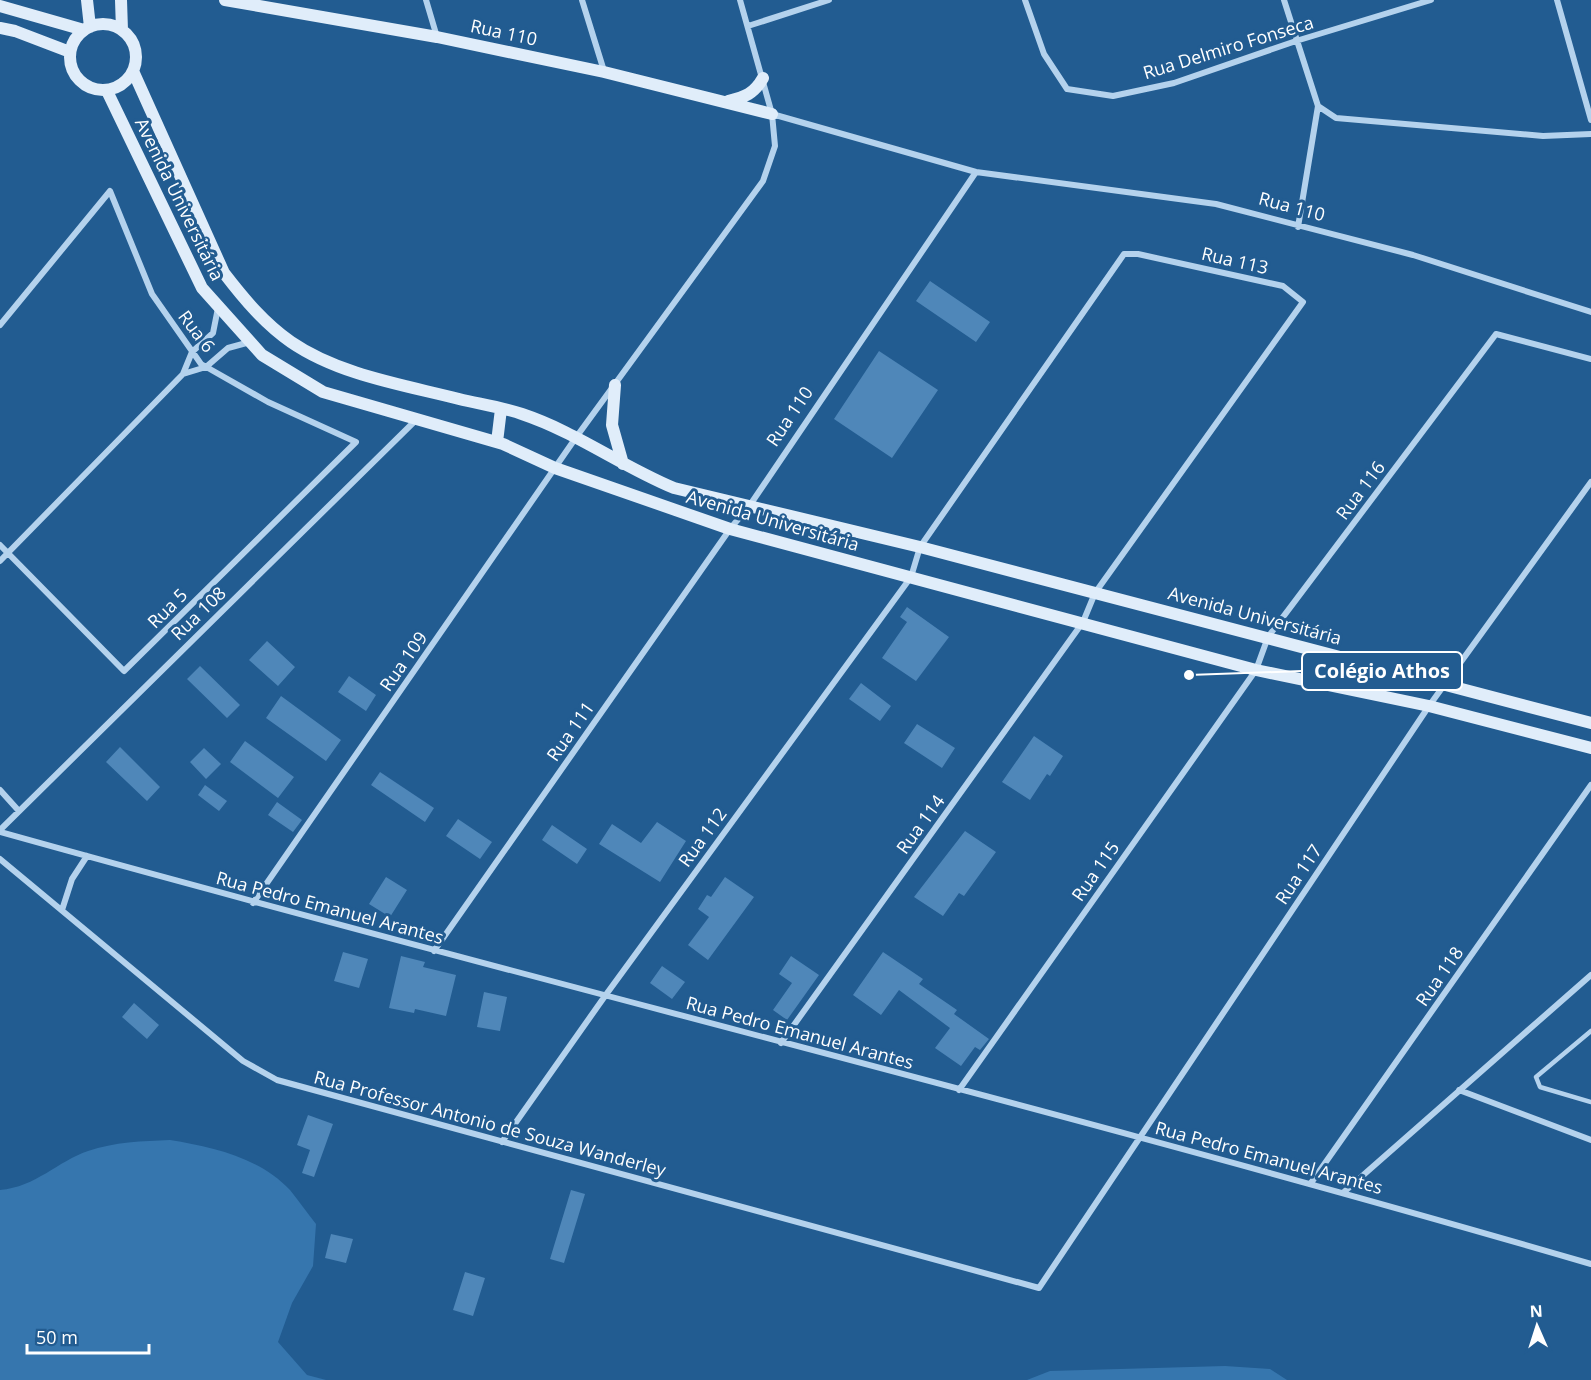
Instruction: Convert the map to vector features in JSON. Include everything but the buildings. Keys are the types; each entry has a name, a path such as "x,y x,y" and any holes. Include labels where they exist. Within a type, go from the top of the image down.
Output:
{"street":[{"path":"87,0 87,29"},
{"path":"121,0 122,30 103,24 87,29 75,40 70,52 70,64 75,76 83,85 95,90 118,87 133,72"},
{"name":"Rua 110","path":"225,0 254,3 437,37 604,72 772,114 976,172 1216,204 1413,255 1591,312"},
{"path":"426,0 437,37"},
{"path":"582,0 604,72"},
{"path":"577,436 763,181 775,146 772,114 740,0"},
{"path":"748,26 829,0"},
{"name":"Rua Delmiro Fonseca","path":"1025,0 1044,54 1067,89 1113,96 1174,83 1296,41 1431,0"},
{"path":"1284,0 1318,106 1298,226"},
{"path":"1557,0 1591,120"},
{"path":"0,6 87,29"},
{"path":"0,28 24,34 70,52"},
{"name":"Avenida Universitária","path":"122,30 129,36 136,53 133,72 224,273 245,302 265,320 292,342 330,363 402,385 521,413 577,436 623,464 674,488 920,547 1591,723"},
{"path":"724,102 747,97 757,89 763,78"},
{"name":"Avenida Universitária","path":"107,90 202,288 262,355 323,392 497,442 555,468 730,529 1256,670 1430,706 1591,747"},
{"path":"1318,106 1336,118 1544,136 1591,134"},
{"name":"Rua 110","path":"730,529 750,505 976,172"},
{"name":"Rua 6","path":"0,325 110,191 152,294 192,352 206,367 268,402 356,442"},
{"name":"Rua 113","path":"920,547 1124,254 1138,254 1283,286 1303,302 1095,593 1083,622"},
{"path":"0,561 183,374 192,352 213,333 218,308"},
{"name":"Rua 116","path":"1256,670 1268,638 1496,334 1591,359"},
{"path":"183,374 206,367 228,348 250,342"},
{"path":"615,385 612,425 623,464"},
{"path":"497,442 501,409"},
{"name":"Rua 108","path":"0,831 18,810 419,418"},
{"name":"Rua 109","path":"253,903 577,436"},
{"name":"Rua 5","path":"0,545 124,671 356,442"},
{"name":"Rua 117","path":"1039,1288 1430,706 1591,482"},
{"name":"Rua 111","path":"435,951 730,529"},
{"name":"Rua 112","path":"502,1142 605,996 911,577 920,547"},
{"name":"Rua 114","path":"781,1043 1083,622"},
{"name":"Rua 115","path":"959,1090 1256,670"},
{"name":"Rua 118","path":"1311,1183 1591,785"},
{"path":"0,790 18,810"},
{"name":"Rua Pedro Emanuel Arantes","path":"0,831 253,903 1311,1183 1591,1264"},
{"path":"62,910 72,879 87,856"},
{"name":"Rua Professor Antonio de Souza Wanderley","path":"0,859 243,1061 277,1080 1039,1288"},
{"path":"1344,1192 1591,975"},
{"path":"1459,1090 1591,1140"}],"lane":[{"path":"1591,1031 1536,1077 1540,1087 1591,1102"}],"shaded area":[{"path":"170,1140 218,1150 264,1169 290,1190 316,1224 313,1266 292,1303 278,1342 307,1375 326,1380 0,1380 0,1190 25,1184 77,1155 98,1148 129,1142"},
{"path":"1225,1366 1270,1369 1287,1380 1027,1380 1050,1371"}],"place":[{"name":"Colégio Athos","path":"1189,675"}]}
